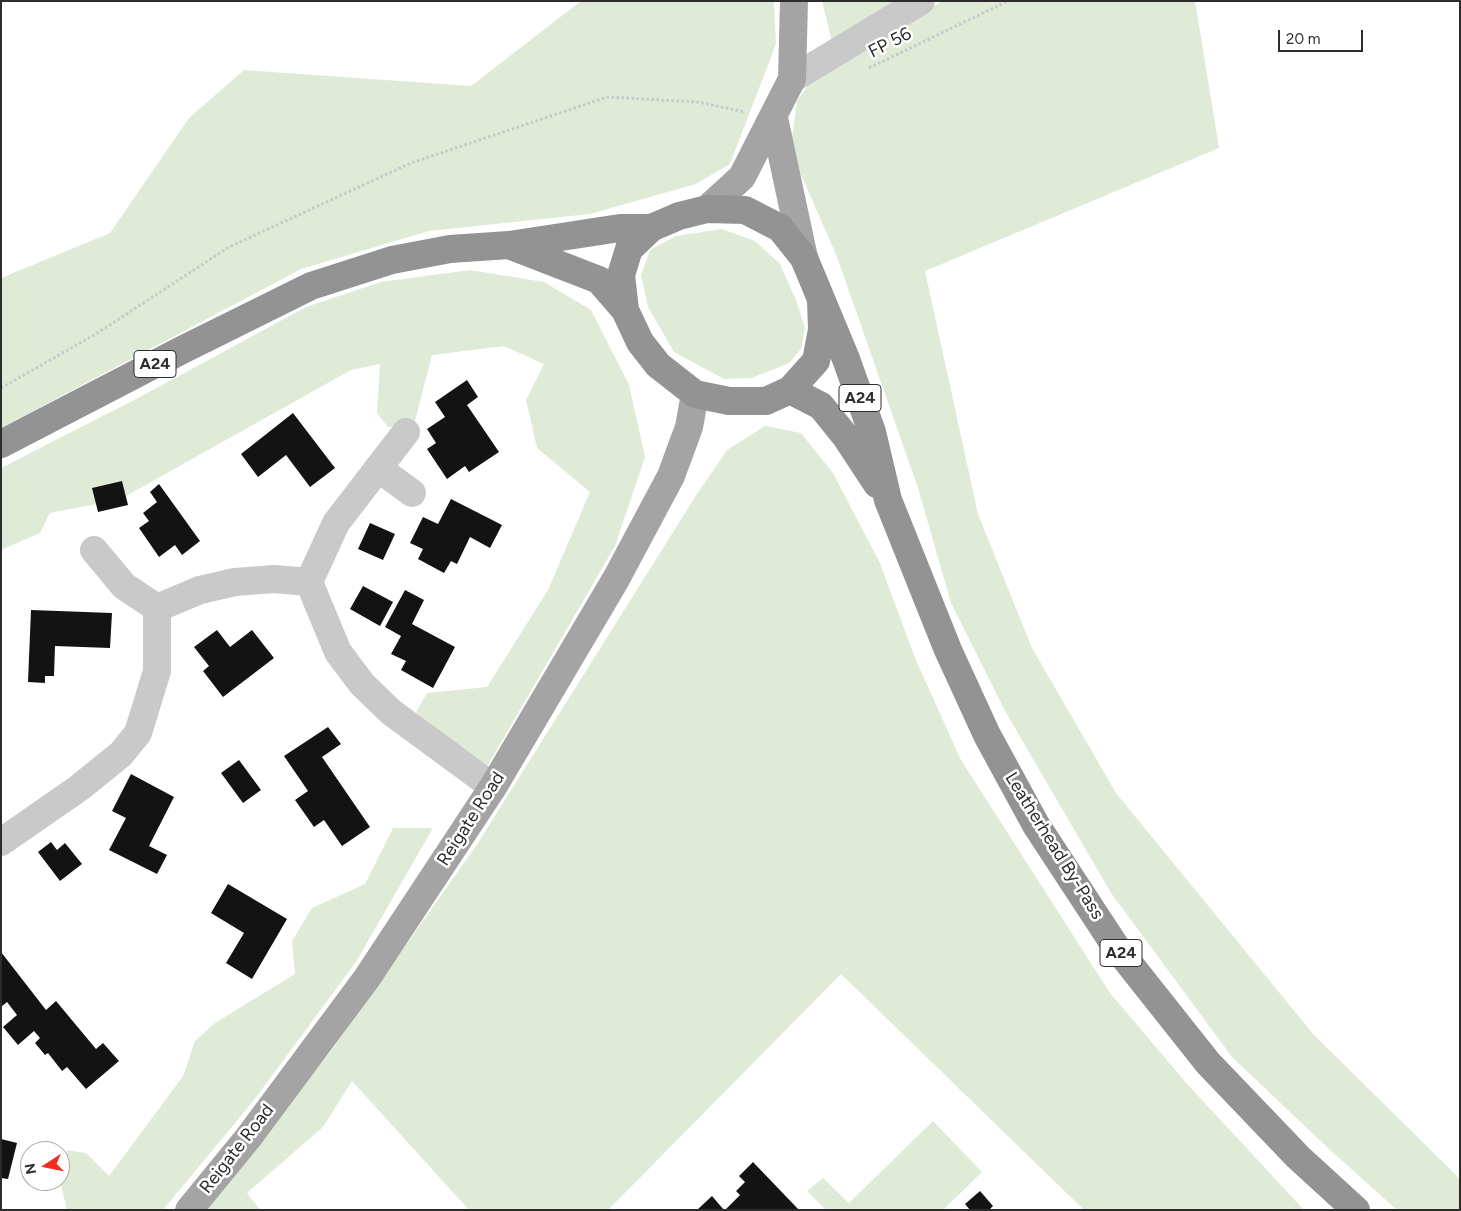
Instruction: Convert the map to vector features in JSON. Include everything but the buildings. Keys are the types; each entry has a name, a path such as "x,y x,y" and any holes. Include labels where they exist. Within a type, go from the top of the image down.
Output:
{"highway":[{"name":"Leatherhead By-Pass","path":"651,228 679,216 707,209 745,210 780,228 804,258 872,432 888,500 948,650 988,735 1036,826 1116,947 1208,1062 1298,1157 1356,1210"},
{"name":"A24","path":"1,444 182,350 311,286 392,260 450,249 509,245 620,228 651,228"},
{"path":"651,228 629,249 621,275 624,310 640,342 658,365 695,394 728,401 766,400 790,390 816,361 822,330 821,300"},
{"name":"A24","path":"509,245 598,280 624,310"},
{"name":"Leatherhead By-Pass","path":"790,390 820,406 846,436 888,500"}],"main road":[{"path":"707,209 742,177 774,118 792,79 794,1"},
{"path":"774,118 804,258"},
{"name":"Reigate Road","path":"189,1210 248,1138 367,978 493,786 616,579 670,476 688,427 695,394"}],"street":[{"path":"792,79 921,1"},
{"path":"406,432 336,523 309,582 338,652 362,684 390,712 493,786"},
{"path":"378,468 412,493"},
{"path":"94,550 124,586 157,608"},
{"path":"157,608 200,590 235,582 274,579 309,582"},
{"path":"1,842 78,788 121,754 138,732 157,671 157,608"}],"path":[{"name":"FP 56","path":"864,71 1008,1"},
{"path":"1,388 96,334 229,247 411,164 607,97 698,102 774,118"}],"green space":[{"path":"581,1 774,1 776,44 730,164 696,184 590,214 429,231 301,269 1,428 1,278 110,233 189,118 244,70 471,86"},
{"path":"822,1 903,1 832,42"},
{"path":"942,1 1195,1 1219,148 925,271 978,514 1032,648 1116,793 1314,1035 1460,1179 1460,1210 1397,1210 1329,1149 1232,1057 1111,893 1005,711 951,603 918,488 837,257 800,172 792,138 797,101 811,81"},
{"path":"722,229 755,241 780,264 796,300 805,328 801,349 789,363 752,378 724,379 674,352 648,307 641,275 650,250 676,236"},
{"path":"470,270 544,282 591,310 629,385 645,457 615,546 488,765 449,747 416,712 427,693 487,687 548,590 590,492 537,448 526,400 544,364 504,346 432,355 414,425 388,427 377,413 380,364 351,370 126,496 122,481 93,488 96,504 50,513 40,533 1,550 1,468 140,397 306,307 381,282"},
{"path":"765,426 801,433 833,473 880,563 915,658 961,760 1110,993 1188,1085 1304,1210 1084,1210 841,974 608,1210 469,1210 352,1081 323,1127 247,1193 260,1210 202,1210 328,1055 476,846 697,494 727,450"},
{"path":"393,828 433,828 356,962 254,1100 163,1210 67,1210 62,1191 70,1191 70,1150 86,1153 109,1176 183,1076 195,1041 215,1023 295,974 292,941 312,908 365,884"},
{"path":"933,1121 982,1172 943,1210 826,1210 807,1191 823,1178 849,1203"}]}
